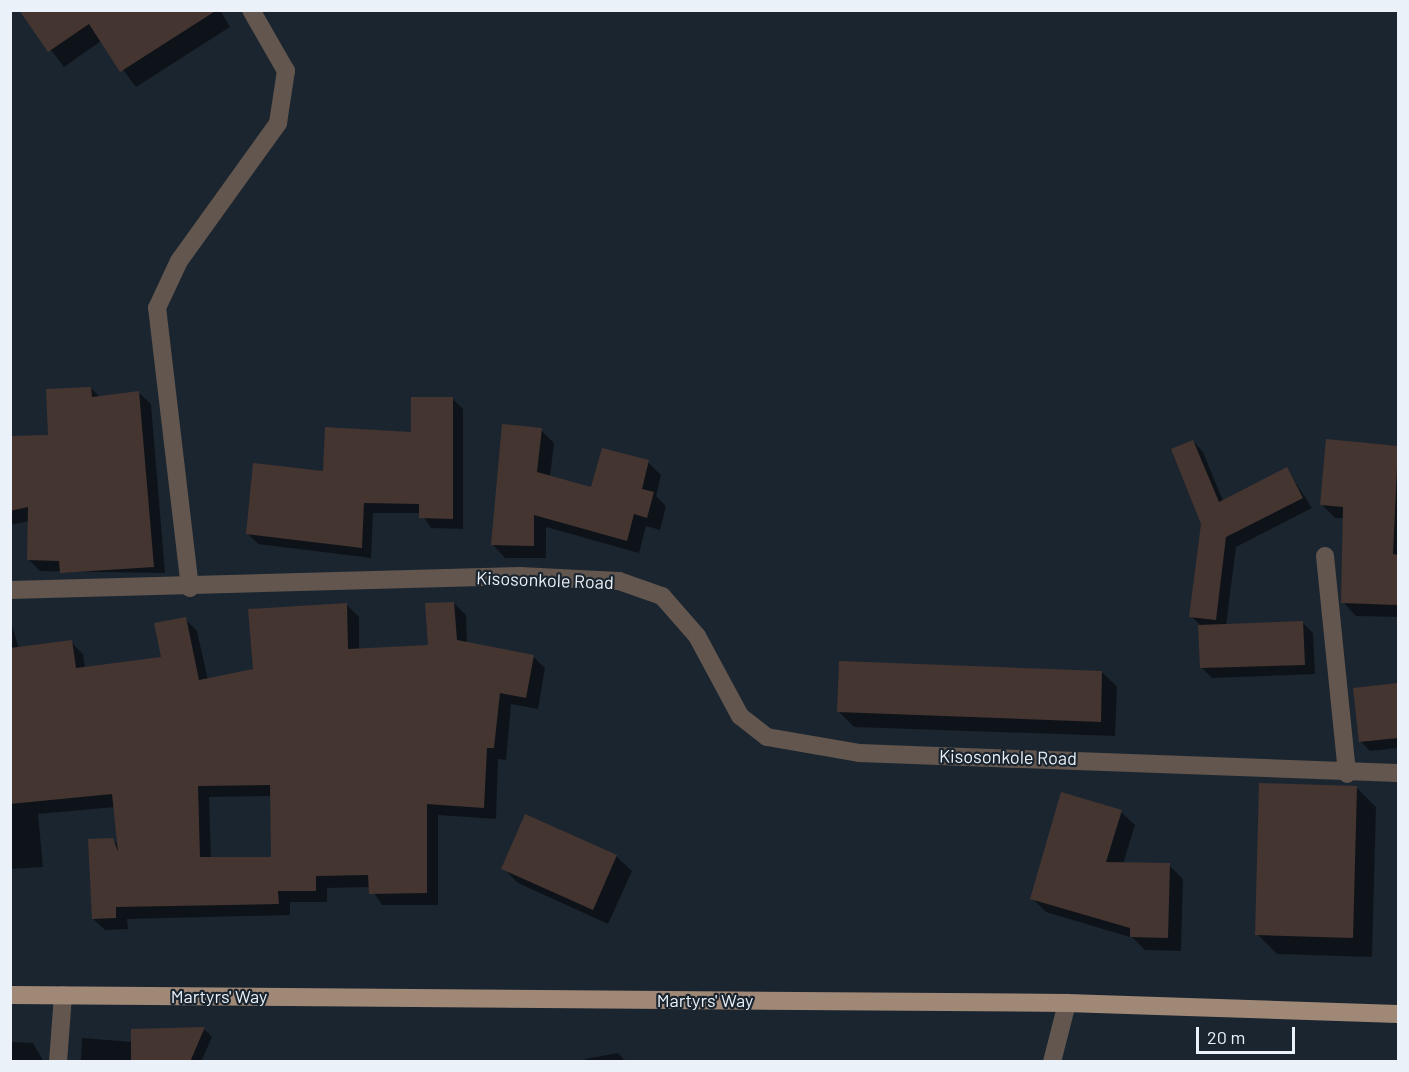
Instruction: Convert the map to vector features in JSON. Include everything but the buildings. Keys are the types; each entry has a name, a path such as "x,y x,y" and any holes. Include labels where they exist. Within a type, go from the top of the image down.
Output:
{"main road":[{"name":"Martyrs' Way","path":"10,995 1067,1003 1398,1014"}],"street":[{"path":"190,588 157,308 179,261 278,123 286,71 251,10"},
{"path":"1325,556 1347,774"},
{"name":"Kisosonkole Road","path":"10,590 190,588 520,576 619,581 662,596 697,636 740,716 768,737 859,753 1079,758 1347,774 1398,773"},
{"path":"58,1062 63,995"},
{"path":"1052,1062 1067,1003"}]}
